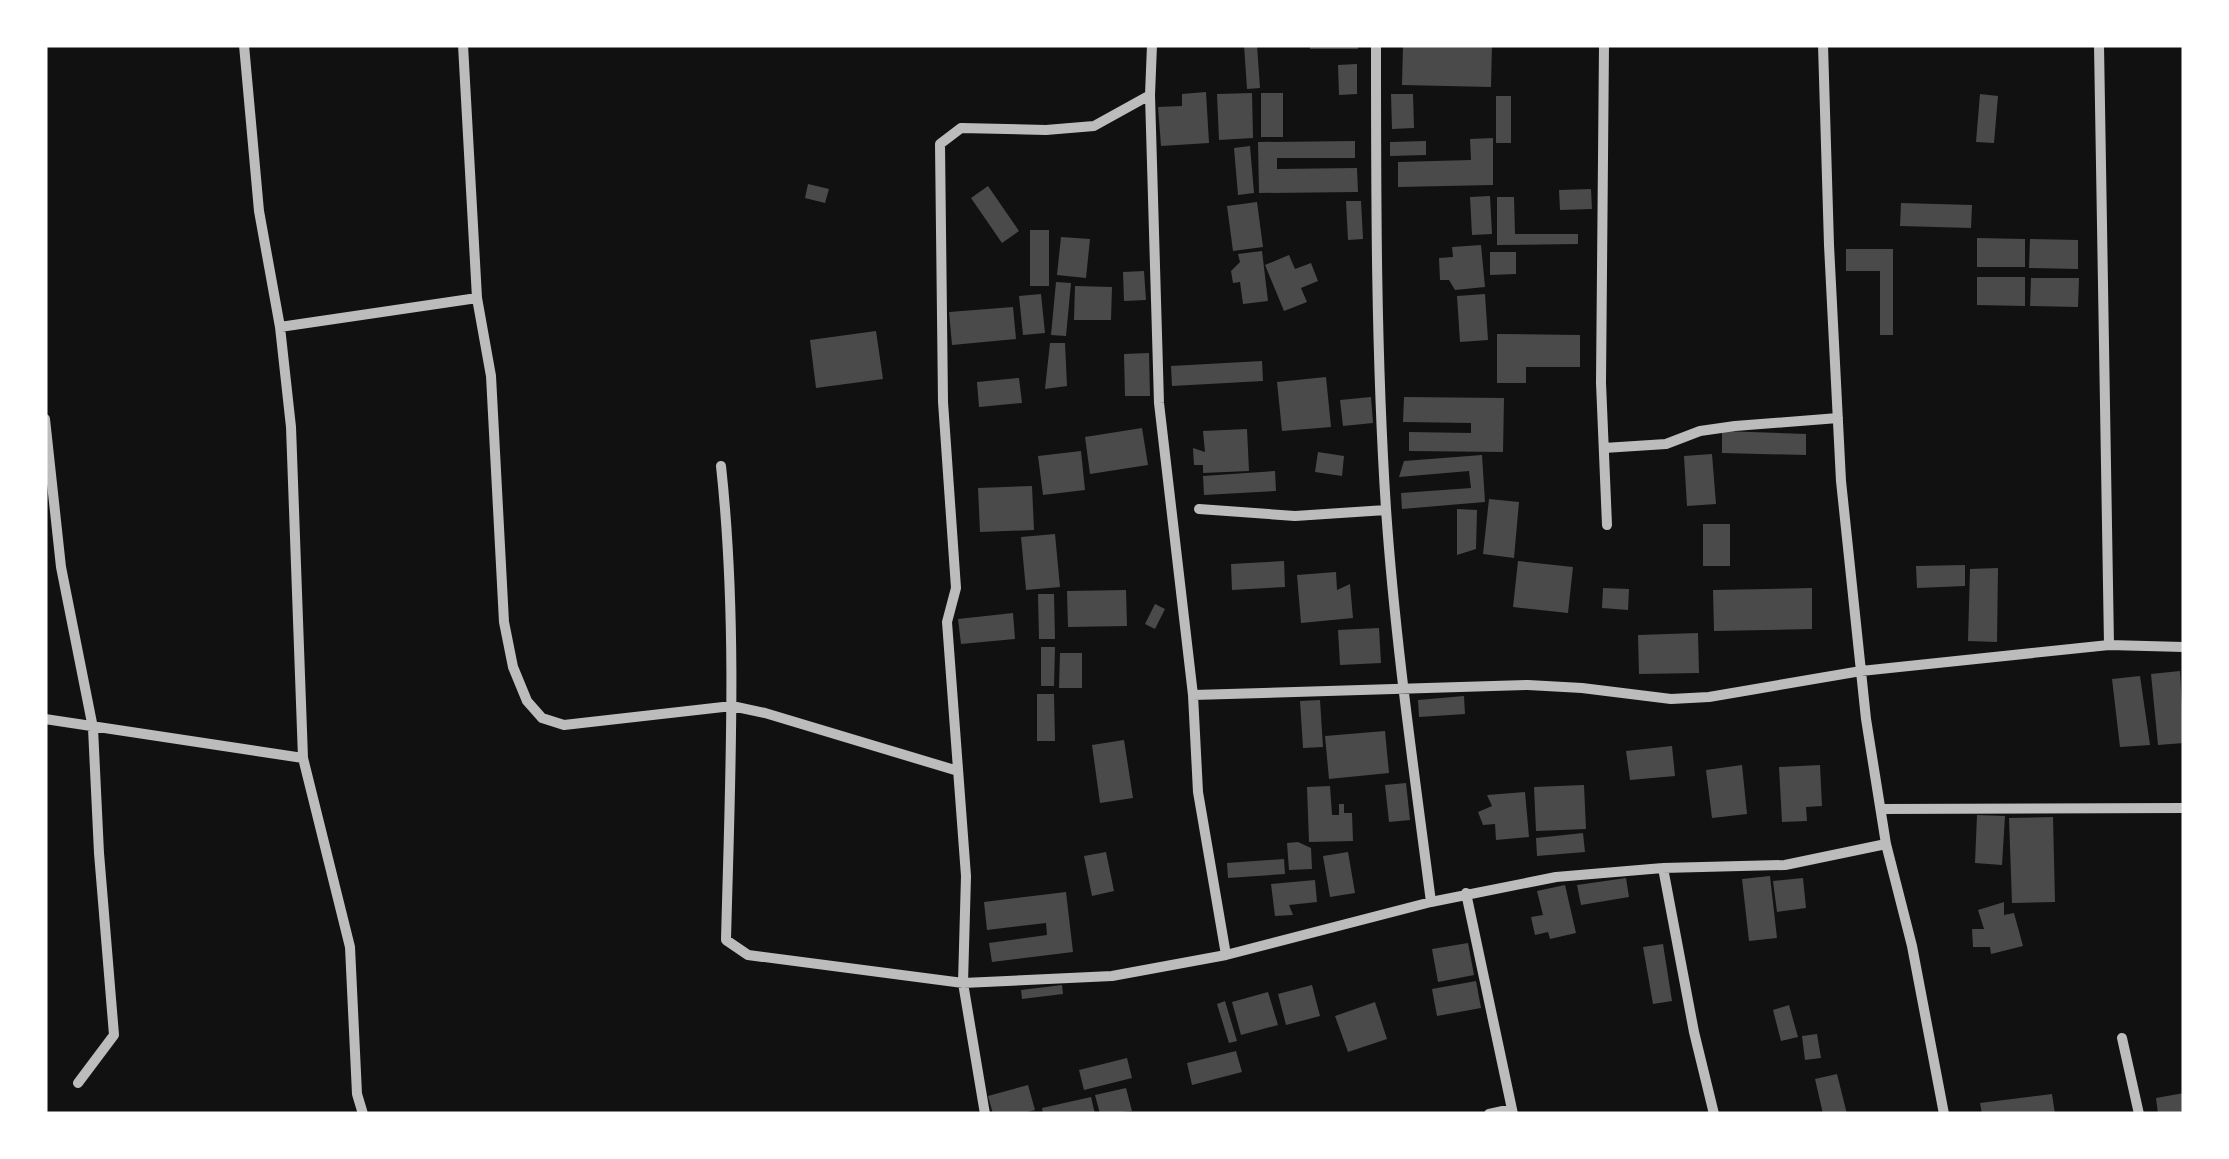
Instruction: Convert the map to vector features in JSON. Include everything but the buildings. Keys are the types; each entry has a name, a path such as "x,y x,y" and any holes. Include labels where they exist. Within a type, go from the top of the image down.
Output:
{"street":[{"path":"244,45 259,210 280,327 290,427 303,758 350,947 358,1094 363,1114"},
{"path":"463,45 477,298 491,376 504,622 512,667 527,701 542,718 564,725 732,706 958,770"},
{"path":"1152,45 1159,404 1193,696 1198,792 1226,955"},
{"path":"1376,45 1376,246 1386,510 1431,902"},
{"path":"1604,45 1600,363 1607,525"},
{"path":"1824,45 1840,480 1861,671 1886,844 1912,946 1944,1114"},
{"path":"2099,45 2109,645"},
{"path":"985,1114 963,983 966,876 947,622 956,588 943,402 940,144 960,128 1046,130 1094,126 1150,94"},
{"path":"280,327 477,298"},
{"path":"1604,448 1666,444 1700,430 1838,418"},
{"path":"45,419 61,567 92,728 114,1035 78,1082"},
{"path":"721,466 728,527 732,706 726,940 748,956 963,983 1112,976 1226,955 1466,893 1556,877 1663,868 1784,865 1886,844"},
{"path":"1199,509 1295,516 1386,510"},
{"path":"1193,696 1528,685 1672,699 1861,671 2109,645 2184,647"},
{"path":"45,720 303,758"},
{"path":"1881,809 2184,808"},
{"path":"1663,868 1714,1114"},
{"path":"1466,893 1513,1112 1489,1114"},
{"path":"2122,1038 2138,1114"}]}
